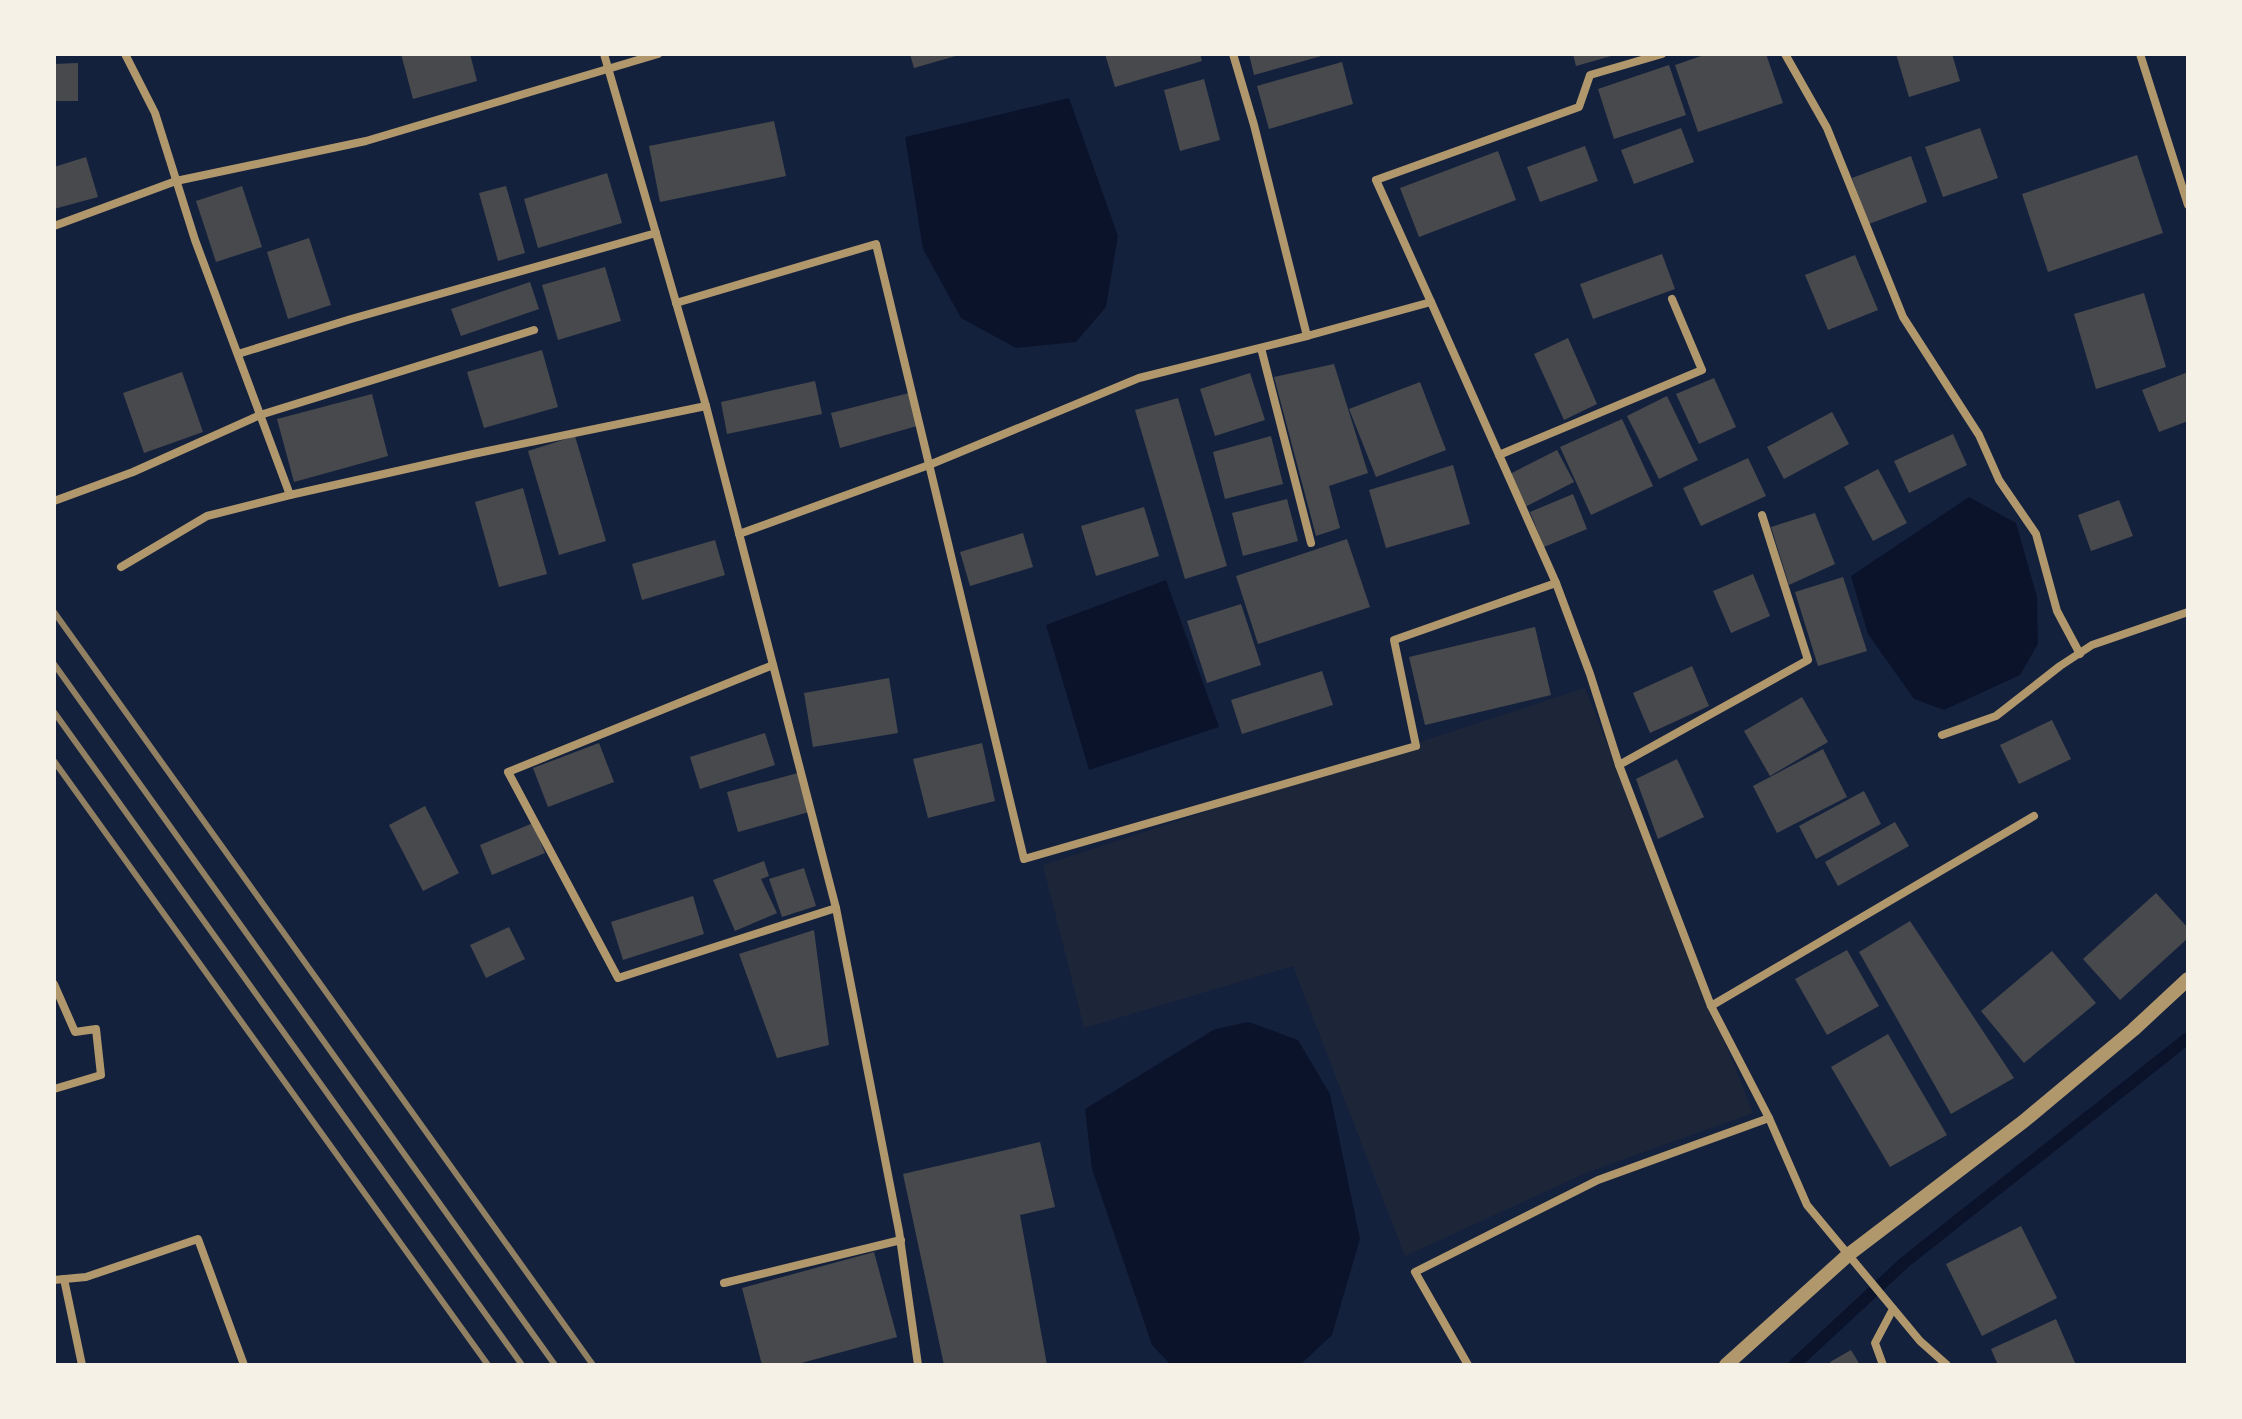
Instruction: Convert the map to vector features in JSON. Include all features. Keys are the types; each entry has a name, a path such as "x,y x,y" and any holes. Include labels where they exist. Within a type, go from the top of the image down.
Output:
{"street":[{"path":"125,54 155,113 195,240 290,495"},
{"path":"604,54 706,406 836,908 901,1240 918,1365"},
{"path":"54,226 176,181 366,141 658,54"},
{"path":"1233,54 1307,336"},
{"path":"1662,54 1590,75 1579,107 1376,180 1556,583 1619,765 1711,1006 1769,1118 1807,1205 1920,1341 1947,1365"},
{"path":"1785,54 1827,128 1903,317 1979,435 1999,480 2036,534 2057,611 2080,654"},
{"path":"2140,54 2188,205"},
{"path":"238,354 656,233"},
{"path":"676,303 876,244 1024,859 1416,746 1394,640 1556,583"},
{"path":"1499,455 1702,370 1672,299"},
{"path":"739,534 929,465 1139,378 1431,302"},
{"path":"54,501 133,472 260,415 534,330"},
{"path":"1261,348 1311,543"},
{"path":"121,567 207,516 473,454 706,406"},
{"path":"1619,765 1808,660 1762,515"},
{"path":"1942,735 1996,716 2092,645 2188,612"},
{"path":"773,665 508,772 618,978 836,908"},
{"path":"1711,1006 2034,816"},
{"path":"1726,1365 1848,1255 2024,1121 2133,1030 2188,979"},
{"path":"54,984 75,1032 96,1029 101,1075 54,1089"},
{"path":"1468,1365 1415,1272 1598,1180 1769,1118"},
{"path":"82,1365 59,1280 86,1277 198,1239 244,1365"},
{"path":"724,1283 901,1240"},
{"path":"1883,1365 1875,1343 1893,1309"}],"shaded area":[{"path":"1069,98 1118,236 1106,307 1076,342 1016,348 961,318 923,249 905,137"},
{"path":"1969,497 2016,523 2037,597 2038,644 2020,675 1944,710 1914,699 1868,634 1851,576"},
{"path":"1166,580 1219,727 1089,770 1046,625"},
{"path":"1585,688 1753,1113 1588,1172 1405,1256 1293,966 1084,1028 1043,865"},
{"path":"1249,1022 1298,1040 1330,1094 1360,1239 1332,1335 1300,1365 1171,1365 1152,1345 1092,1169 1085,1109 1215,1029"}],"building":[{"path":"401,54 470,54 477,81 413,99"},
{"path":"910,54 959,54 959,55 914,68"},
{"path":"1105,54 1200,54 1202,61 1115,87"},
{"path":"1249,54 1325,54 1325,55 1254,75"},
{"path":"1573,54 1615,54 1615,55 1576,66"},
{"path":"1707,54 1766,54 1783,103 1698,132 1675,65"},
{"path":"1896,54 1952,54 1960,81 1909,97"},
{"path":"1342,62 1353,104 1269,129 1257,86"},
{"path":"78,63 78,101 54,101 54,64"},
{"path":"1669,65 1686,115 1614,139 1598,89"},
{"path":"1204,79 1220,140 1180,151 1164,90"},
{"path":"774,121 786,176 660,202 649,146"},
{"path":"1681,128 1694,162 1634,184 1621,150"},
{"path":"1980,128 1998,178 1943,197 1925,147"},
{"path":"1585,146 1598,181 1540,202 1527,167"},
{"path":"1498,151 1516,200 1419,237 1400,188"},
{"path":"2137,155 2163,233 2048,272 2022,194"},
{"path":"1911,156 1927,202 1869,224 1852,178"},
{"path":"86,157 98,197 54,209 54,167"},
{"path":"607,173 622,223 538,248 524,199"},
{"path":"242,186 262,247 216,262 196,201"},
{"path":"506,186 525,253 498,261 479,193"},
{"path":"309,238 331,305 288,319 267,252"},
{"path":"1662,254 1675,289 1593,319 1580,284"},
{"path":"1855,255 1878,310 1828,330 1805,275"},
{"path":"605,267 621,321 558,340 542,285"},
{"path":"530,282 539,309 461,336 451,309"},
{"path":"2144,293 2166,367 2096,389 2074,314"},
{"path":"1568,338 1597,404 1564,420 1534,354"},
{"path":"542,350 558,407 484,428 467,372"},
{"path":"1334,364 1368,473 1329,486 1340,528 1316,536 1274,377"},
{"path":"182,372 203,432 144,453 123,393"},
{"path":"2188,372 2188,421 2159,432 2142,390"},
{"path":"1250,373 1265,420 1215,436 1200,389"},
{"path":"1714,378 1736,427 1699,444 1676,394"},
{"path":"815,381 822,414 727,434 721,402"},
{"path":"1420,382 1446,450 1376,477 1349,409"},
{"path":"909,393 917,426 840,448 831,413"},
{"path":"372,394 388,456 294,482 277,419"},
{"path":"1667,396 1698,460 1659,479 1627,416"},
{"path":"1178,398 1227,566 1185,579 1135,410"},
{"path":"1832,412 1849,444 1784,479 1767,447"},
{"path":"1622,419 1653,486 1591,515 1560,447"},
{"path":"1953,434 1967,465 1909,493 1894,461"},
{"path":"575,436 606,541 559,555 528,451"},
{"path":"1271,436 1283,484 1225,499 1213,452"},
{"path":"1557,450 1574,482 1525,507 1508,475"},
{"path":"1748,458 1766,496 1701,526 1683,488"},
{"path":"1453,465 1470,524 1386,548 1369,490"},
{"path":"1878,469 1907,523 1873,541 1844,487"},
{"path":"523,488 547,574 499,587 475,502"},
{"path":"1573,494 1587,529 1544,547 1530,512"},
{"path":"1287,499 1298,541 1243,556 1232,513"},
{"path":"2119,500 2133,536 2091,551 2078,515"},
{"path":"1144,507 1159,556 1096,576 1081,526"},
{"path":"1815,513 1835,564 1789,585 1771,527"},
{"path":"1023,533 1033,567 970,586 960,552"},
{"path":"1347,539 1370,607 1258,644 1236,576"},
{"path":"715,540 725,575 642,600 632,564"},
{"path":"1753,574 1770,616 1731,633 1713,591"},
{"path":"1843,577 1867,651 1818,666 1795,592"},
{"path":"1241,604 1261,665 1207,683 1187,621"},
{"path":"1535,627 1551,695 1425,725 1409,657"},
{"path":"1692,666 1709,706 1650,733 1633,693"},
{"path":"1322,671 1333,705 1242,734 1231,700"},
{"path":"889,678 898,733 813,747 804,693"},
{"path":"1802,697 1828,742 1770,776 1744,731"},
{"path":"2052,720 2071,759 2019,784 2000,745"},
{"path":"765,733 775,765 700,789 690,757"},
{"path":"599,743 614,782 548,807 533,768"},
{"path":"982,743 995,801 928,818 913,759"},
{"path":"1823,749 1847,797 1777,833 1753,786"},
{"path":"1677,759 1704,817 1658,839 1636,779"},
{"path":"798,773 809,812 738,832 727,792"},
{"path":"1864,791 1881,824 1816,859 1799,826"},
{"path":"425,806 459,873 423,891 389,825"},
{"path":"1895,822 1909,846 1838,886 1825,862"},
{"path":"533,823 545,853 492,875 480,845"},
{"path":"764,861 769,876 761,879 777,913 735,931 713,880"},
{"path":"804,868 816,906 782,917 769,879"},
{"path":"2156,893 2188,928 2188,938 2120,1000 2083,959"},
{"path":"693,896 704,934 623,960 611,922"},
{"path":"1910,921 2014,1078 1951,1114 1859,952"},
{"path":"509,927 525,959 486,978 470,945"},
{"path":"814,930 829,1045 777,1058 739,954"},
{"path":"1847,950 1879,1006 1827,1035 1795,979"},
{"path":"2052,951 2096,1003 2024,1063 1981,1011"},
{"path":"1888,1034 1947,1135 1890,1167 1831,1067"},
{"path":"1040,1142 1055,1207 1020,1215 1047,1365 944,1365 903,1174"},
{"path":"2021,1226 2057,1298 1982,1336 1946,1264"},
{"path":"874,1252 897,1337 794,1365 762,1365 742,1288"},
{"path":"2056,1319 2076,1365 1998,1365 1991,1349"},
{"path":"1851,1350 1860,1365 1832,1365 1830,1362"}],"waterway":[{"path":"1794,1365 1905,1262 2188,1038"}],"railway":[{"path":"54,612 593,1365"},
{"path":"54,664 555,1365"},
{"path":"54,712 522,1365"},
{"path":"54,761 488,1365"}]}
